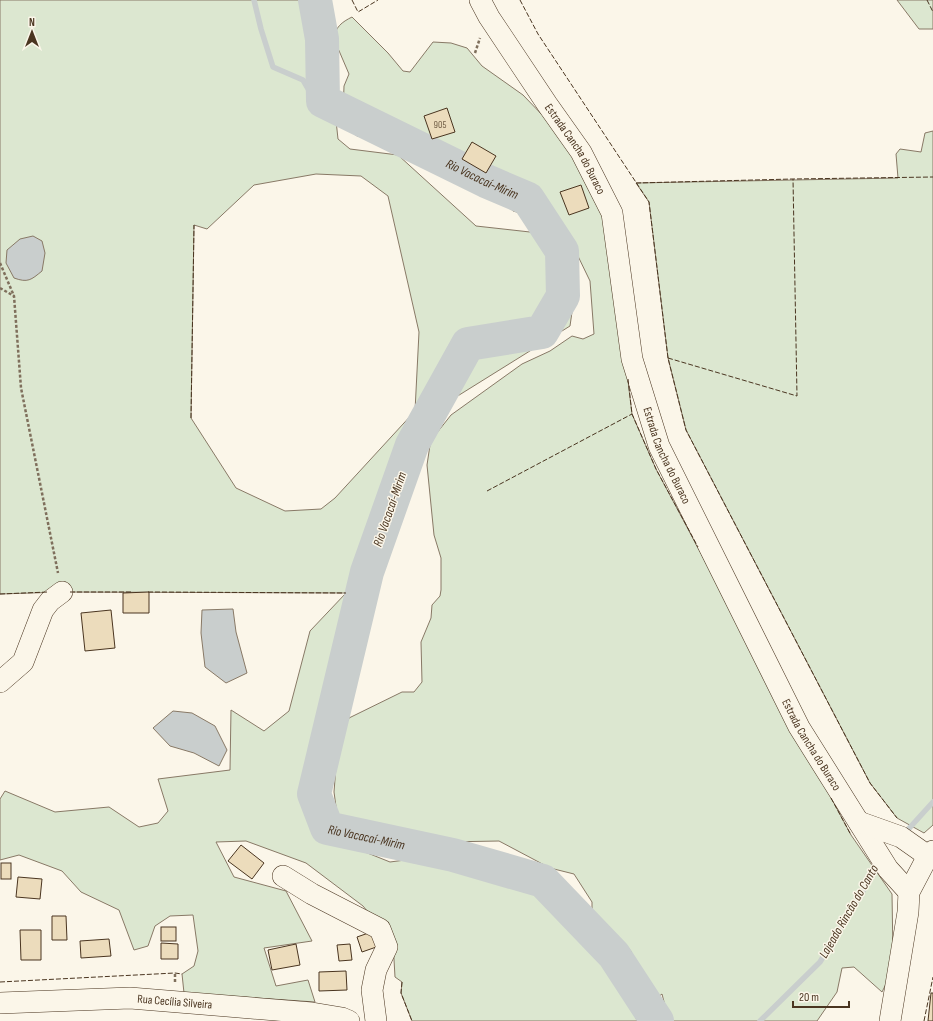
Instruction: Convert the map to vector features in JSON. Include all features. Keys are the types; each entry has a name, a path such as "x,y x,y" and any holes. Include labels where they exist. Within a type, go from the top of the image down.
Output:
{"street":[{"name":"Estrada Cancha do Buraco","path":"480,0 489,17 581,152 612,213 632,359 659,446 799,727 888,869 909,892"},
{"path":"0,682 23,662 43,610 50,601 62,592"},
{"path":"858,822 902,837 931,854 909,892 908,912 890,1021"},
{"path":"283,876 312,894 380,929 387,947 376,970 372,990 376,1021"},
{"name":"Rua Cecília Silveira","path":"0,1003 130,998 312,1013 342,1018 348,1021"}],"path":[{"path":"0,263 14,296 21,388 62,592"},
{"path":"0,288 14,296"},
{"path":"175,973 175,984"}],"green space":[{"path":"0,0 313,0 326,27 338,139 350,149 398,155 476,226 530,232 554,253 574,298 570,326 448,402 417,453 404,505 375,548 380,583 342,689 315,819 325,836 390,862 443,855 557,888 625,960 622,975 637,1021 412,1021 401,993 402,982 395,977 393,942 363,906 306,863 246,841 216,842 234,877 286,891 312,941 264,948 276,986 308,980 315,1002 184,993 182,974 194,966 198,951 193,915 170,916 155,926 148,946 134,950 119,910 81,892 62,871 19,855 0,860 0,799 5,791 55,812 109,807 139,827 158,823 168,811 158,779 230,770 231,710 264,731 289,711 310,631 346,593 62,592 0,594","holes":["316,174 361,176 388,196 419,332 415,411 335,498 321,509 285,511 236,488 191,418 194,225 207,229 254,185"]},
{"path":"897,0 933,0 933,29 919,29"},
{"path":"352,17 388,53 403,71 410,72 433,42 451,43 467,48 482,66 523,95 549,122 572,153 598,205 611,240 632,414 656,469 851,835 892,894 893,956 888,980 882,992 854,967 842,968 837,992 817,1021 669,1021 662,994 650,1003 637,988 631,951 592,909 592,902 574,874 550,868 499,841 443,842 410,840 365,831 337,814 334,792 338,741 349,718 402,692 414,692 422,682 421,642 431,618 432,605 440,596 441,590 441,558 434,535 427,465 430,445 436,434 451,415 522,364 550,351 572,336 583,339 594,334 590,281 576,252 532,216 513,211 489,188 457,180 397,145 357,136 352,132 343,114 344,86 349,74 334,39 337,28"},
{"path":"933,131 933,825 924,833 897,818 870,783 686,430 668,358 649,202 636,183 898,178 896,154 900,149 921,152 925,133"}],"shaded area":[{"path":"33,236 42,241 45,253 42,271 29,280 14,278 6,263 7,250 20,239"},
{"path":"233,609 236,632 247,673 226,683 205,667 201,633 202,610"},
{"path":"173,711 192,713 215,726 227,750 219,766 194,753 170,746 153,728"}],"building":[{"path":"447,108 455,132 432,139 424,116"},
{"path":"472,142 496,156 486,173 462,159"},
{"path":"581,185 589,208 569,215 560,192"},
{"path":"149,592 149,613 123,613 123,593"},
{"path":"111,610 115,648 85,651 81,613"},
{"path":"241,845 264,863 252,879 228,861"},
{"path":"1,863 11,863 11,879 1,879"},
{"path":"18,877 42,879 40,899 16,897"},
{"path":"52,916 66,916 67,940 52,940"},
{"path":"161,927 176,927 176,941 161,941"},
{"path":"20,930 41,930 41,960 21,960"},
{"path":"377,930 382,945 362,952 357,937"},
{"path":"109,939 111,956 81,958 80,941"},
{"path":"161,943 178,944 178,959 161,959"},
{"path":"296,944 300,965 272,970 268,950"},
{"path":"350,944 352,960 339,961 337,945"},
{"path":"346,971 347,990 319,991 319,972"},
{"path":"931,993 933,993 933,1021 928,1021"}],"waterway":[{"path":"254,0 273,67 303,80 310,92 323,101"},
{"name":"Rio Vacacaí-Mirim","path":"315,0 322,39 323,101 486,181 528,199 562,251 563,296 542,332 468,344 412,445 367,572 314,794 327,828 453,855 543,881 614,955 657,1021"},
{"name":"Lajeado Rincão do Canto","path":"904,834 933,802"},
{"name":"Lajeado Rincão do Canto","path":"760,1021 820,962 869,881 877,862"}],"fence":[{"path":"352,0 358,12 378,0"},
{"path":"520,0 538,34 649,202 668,358 686,430 870,783 897,818"},
{"path":"927,0 933,12"},
{"path":"636,183 933,177"},
{"path":"668,358 797,396 793,179"},
{"path":"191,418 194,225"},
{"path":"628,379 632,414 656,469 698,547"},
{"path":"487,491 632,414"},
{"path":"0,594 48,592"},
{"path":"70,592 132,592"},
{"path":"148,592 346,593"},
{"path":"831,798 851,835"},
{"path":"0,982 175,973 182,974"},
{"path":"924,1021 933,977"},
{"path":"402,982 401,993 412,1021"}]}
